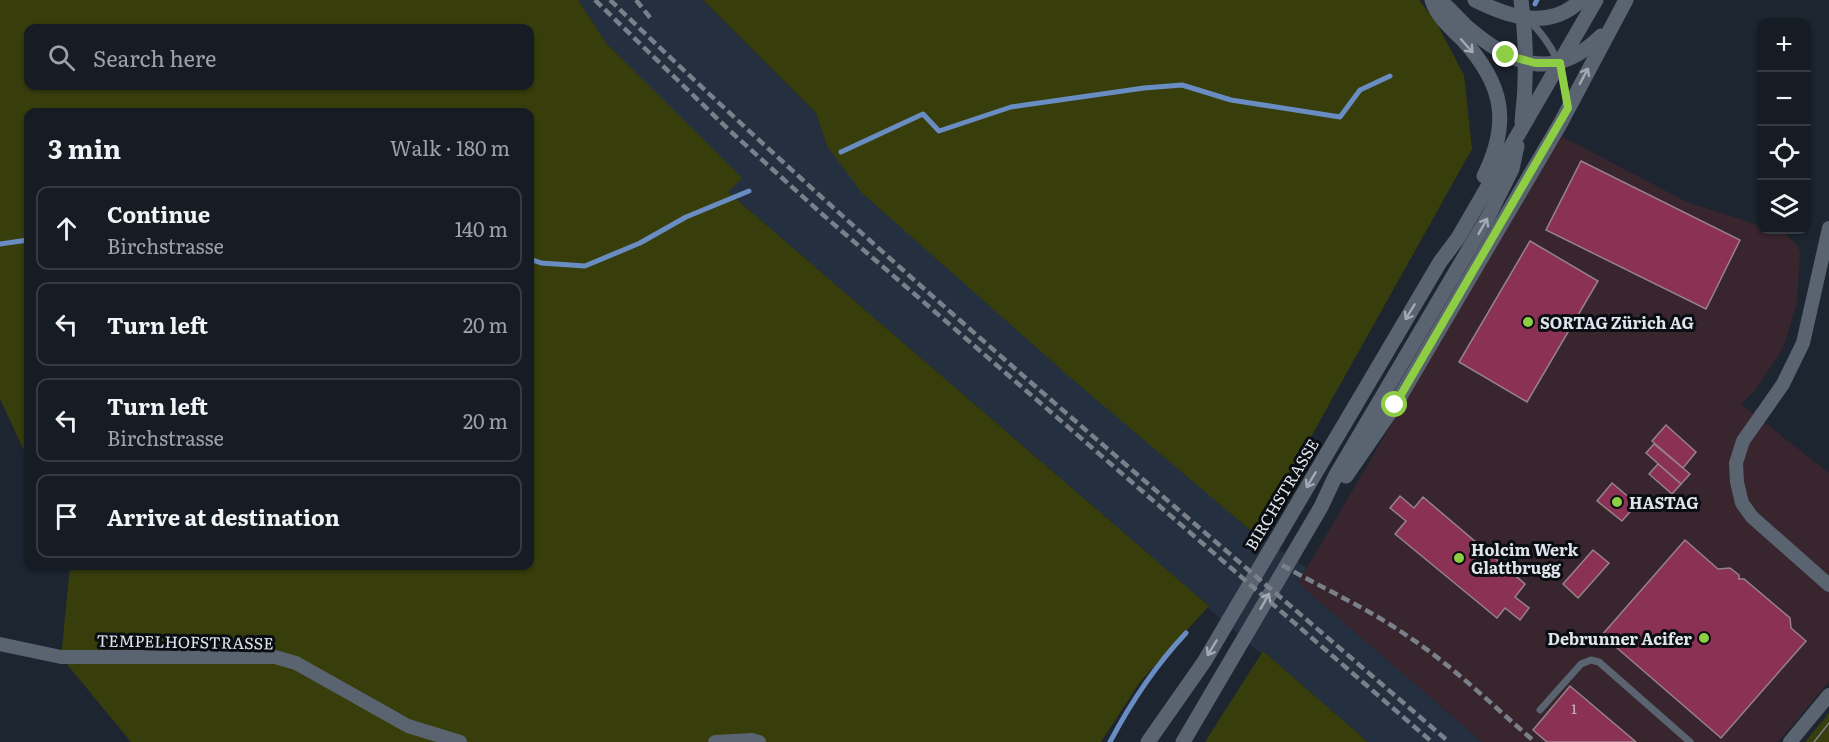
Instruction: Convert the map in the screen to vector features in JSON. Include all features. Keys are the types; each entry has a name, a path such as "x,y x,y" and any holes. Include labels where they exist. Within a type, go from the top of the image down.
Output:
{"main road":[{"name":"BIRCHSTRASSE","path":"1148,742 1204,662 1440,261 1492,160 1500,129 1501,114 1495,89 1487,71 1474,52 1436,11 1432,0"},
{"path":"1439,0 1473,32 1506,55 1535,63 1560,63 1581,54 1610,28"},
{"path":"1475,0 1506,14 1544,19 1574,7 1581,0"},
{"path":"1183,742 1321,507 1336,475 1454,277 1512,169 1519,139 1526,85 1527,39 1521,0"},
{"name":"BIRCHSTRASSE","path":"1440,261 1458,238 1596,0"},
{"path":"1321,507 1344,479 1395,405 1568,108 1626,0"}],"street":[{"path":"1829,228 1803,343 1783,384 1743,441 1736,463 1737,482 1742,503 1752,517 1829,585"},
{"name":"TEMPELHOFSTRASSE","path":"0,644 61,657 275,657 296,663 408,726 460,742"},
{"path":"1790,742 1829,695"},
{"path":"715,742 752,740 759,742"}],"lane":[{"path":"1527,18 1553,48 1560,63 1568,108"},
{"path":"1540,710 1581,664 1591,660 1599,662 1690,742"}],"shaded area":[{"path":"578,0 703,0 816,113 827,146 1256,535 1307,568 1299,583 1482,742 1368,742 1263,651 1261,653 1258,651 1208,608 1209,606 728,192 741,178 606,43"},
{"path":"1561,136 1687,202 1757,225 1757,234 1786,234 1798,246 1800,254 1797,303 1783,348 1755,391 1741,404 1829,473 1829,682 1778,742 1482,742 1298,583"}],"green space":[{"path":"0,0 578,0 606,43 742,178 728,192 1209,606 1140,682 1101,742 131,742 61,657 70,570 534,570 534,108 24,108 24,450 0,399"},
{"path":"703,0 1419,0 1436,22 1464,75 1472,149 1256,535 1072,379 862,193 827,146 816,113"},
{"path":"1263,651 1368,742 1205,742"},
{"path":"1829,713 1829,742 1805,742"}],"building":[{"path":"1581,161 1740,240 1706,309 1546,230"},
{"name":"SORTAG Zürich AG","path":"1530,241 1598,281 1527,402 1459,362"},
{"path":"1666,425 1696,452 1683,468 1652,441"},
{"path":"1654,444 1690,474 1681,484 1646,453"},
{"path":"1658,464 1681,484 1672,494 1649,474"},
{"name":"HASTAG","path":"1612,483 1637,504 1622,521 1597,501"},
{"name":"Holcim Werk Glattbrugg","path":"1400,496 1414,508 1423,497 1525,584 1515,597 1529,608 1520,620 1505,608 1497,618 1395,534 1406,521 1390,508"},
{"name":"Debrunner Acifer","path":"1685,540 1718,569 1730,568 1739,575 1739,579 1744,579 1790,618 1791,628 1806,641 1721,738 1602,635"},
{"path":"1593,550 1609,563 1578,598 1563,584"},
{"path":"1570,686 1636,742 1547,742 1533,730"}],"waterway":[{"path":"1535,4 1537,0"},
{"path":"841,152 923,114 939,131 1011,107 1144,88 1182,85 1231,100 1340,117 1360,90 1390,76"},
{"path":"534,260 585,266 640,243 686,217 749,191"},
{"path":"0,244 24,241"},
{"path":"1110,742 1144,685 1186,633"}],"tram line":[{"path":"1814,742 1829,723"}],"railway":[{"path":"595,0 729,130 822,214 1432,742"},
{"path":"610,0 815,191 1024,377 1449,742"},
{"path":"636,0 652,20"},
{"path":"1282,565 1374,615 1421,645 1455,671 1535,742"}],"place":[{"name":"SORTAG Zürich AG","path":"1528,322"},
{"name":"HASTAG","path":"1617,502"},
{"name":"Holcim Werk Glattbrugg","path":"1459,558"},
{"name":"Debrunner Acifer","path":"1704,638"}],"route":[{"path":"1395,405 1568,108 1560,63 1547,65 1523,61 1506,55"}]}
